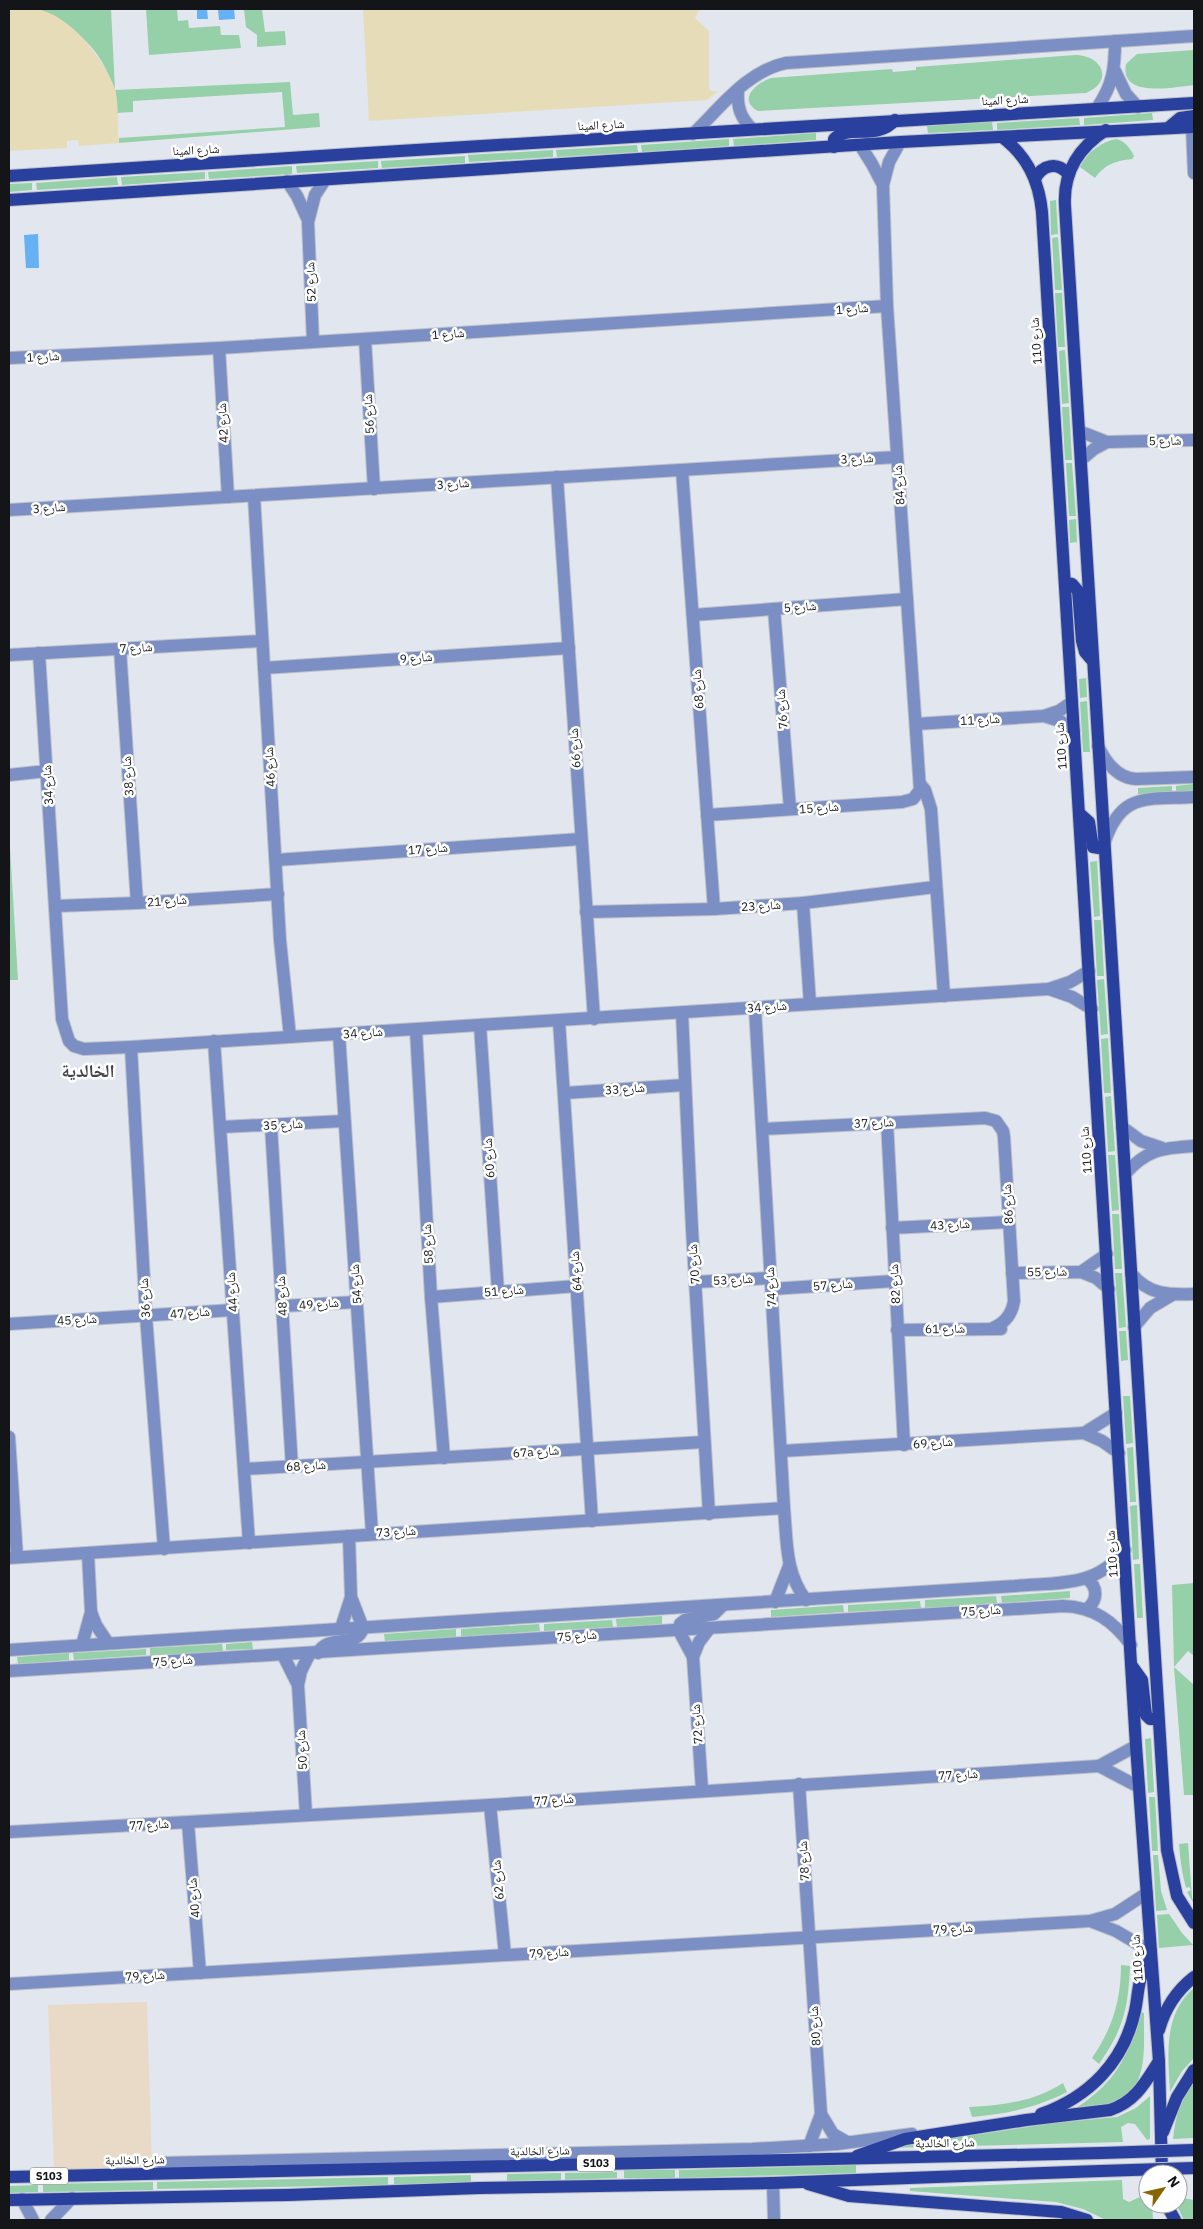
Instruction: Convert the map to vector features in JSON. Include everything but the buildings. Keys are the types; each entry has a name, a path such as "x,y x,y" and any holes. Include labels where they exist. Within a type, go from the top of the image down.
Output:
{"main road":[{"name":"شارع المينا","path":"9,176 368,152 1194,103"},
{"path":"9,200 900,142 1168,128 1180,118 1194,123"},
{"path":"834,147 834,139 839,135 880,131 888,127 895,120"},
{"path":"1106,130 1086,145 1072,164 1064,195 1158,1719 1170,1870 1178,1896 1194,1923"},
{"name":"شارع 110","path":"1002,137 1025,160 1035,179 1042,212 1136,1746 1157,2039 1162,2164"},
{"path":"1035,179 1042,170 1052,166 1060,167 1068,174"},
{"path":"1065,583 1072,584 1078,591 1082,642 1086,652 1093,661"},
{"path":"1080,814 1089,822 1093,847 1099,848 1104,844"},
{"path":"1132,1666 1142,1680 1146,1715 1150,1719 1158,1719"},
{"path":"1026,2120 1073,2099 1091,2087 1108,2069 1128,2035 1135,2011 1139,1980 1150,1956"},
{"path":"1157,2039 1164,2014 1170,2002 1194,1977"},
{"path":"851,2159 894,2142 1026,2120 1101,2112 1119,2108 1135,2097 1158,2061"},
{"path":"1161,2137 1176,2097 1194,2070"},
{"name":"شارع الخالدية","path":"9,2177 617,2157 851,2159 1194,2150"},
{"name":"S103","path":"9,2200 288,2195 479,2188 773,2183 1194,2168"},
{"path":"801,2182 849,2196 1061,2212 1087,2220"}],"street":[{"path":"693,134 756,74 786,63 1194,36"},
{"path":"1097,108 1106,94 1114,71 1115,41"},
{"path":"1114,71 1126,94 1138,107"},
{"path":"738,90 738,107 741,116 752,129"},
{"path":"1194,123 1194,173"},
{"name":"شارع 84","path":"900,142 889,162 883,185 886,306 920,784"},
{"name":"شارع 84","path":"860,145 883,185"},
{"name":"شارع 52","path":"313,342 308,222 312,204 325,180"},
{"name":"شارع 52","path":"286,181 297,196 308,222"},
{"name":"شارع 1","path":"9,358 219,348 886,306"},
{"name":"شارع 56","path":"365,339 374,489"},
{"name":"شارع 42","path":"219,348 228,497"},
{"name":"شارع 5","path":"1079,431 1107,442 1194,440"},
{"path":"1080,460 1094,448 1107,442"},
{"name":"شارع 3","path":"9,510 897,457"},
{"name":"شارع 68","path":"682,470 714,909"},
{"name":"شارع 66","path":"557,478 594,1018"},
{"name":"شارع 46","path":"254,496 278,894 290,1037"},
{"name":"شارع 5","path":"693,615 907,599"},
{"name":"شارع 76","path":"774,609 790,810"},
{"name":"شارع 7","path":"9,655 262,640"},
{"name":"شارع 9","path":"264,668 568,648"},
{"name":"شارع 38","path":"120,649 137,903"},
{"name":"شارع 34","path":"39,653 62,1019 66,1037 71,1044 84,1049 416,1030 1049,989 1070,982 1089,971"},
{"name":"شارع 11","path":"916,724 1044,716 1059,711 1072,702"},
{"name":"شارع 11","path":"1044,716 1060,721 1074,731"},
{"path":"1098,746 1110,765 1127,778 1136,780 1194,777"},
{"path":"9,775 47,772"},
{"path":"920,784 925,790 931,810 944,996"},
{"name":"شارع 15","path":"707,815 908,802 917,795 920,784"},
{"path":"1104,844 1121,811 1131,804 1144,800 1194,797"},
{"name":"شارع 17","path":"276,860 581,839"},
{"name":"شارع 23","path":"586,912 714,909 803,904 935,887"},
{"name":"شارع 21","path":"56,906 278,894"},
{"path":"803,904 810,1004"},
{"name":"شارع 34","path":"1049,989 1072,997 1092,1009"},
{"name":"شارع 74","path":"755,1008 784,1508 789,1566 795,1584 806,1600"},
{"name":"شارع 70","path":"682,1013 684,1085 709,1514"},
{"name":"شارع 64","path":"559,1021 592,1520"},
{"name":"شارع 60","path":"480,1025 498,1292"},
{"name":"شارع 58","path":"416,1030 431,1297 444,1458"},
{"name":"شارع 54","path":"339,1034 372,1534"},
{"name":"شارع 44","path":"214,1041 250,1543"},
{"name":"شارع 36","path":"131,1047 146,1316 164,1549"},
{"name":"شارع 33","path":"565,1093 684,1085"},
{"name":"شارع 37","path":"762,1130 985,1118"},
{"name":"شارع 86","path":"985,1118 996,1121 1003,1131 1014,1301 1012,1311 1006,1320 992,1328"},
{"name":"شارع 35","path":"221,1127 344,1121"},
{"name":"شارع 82","path":"887,1122 904,1445"},
{"name":"شارع 48","path":"271,1126 292,1467"},
{"path":"1122,1127 1141,1141 1162,1148"},
{"path":"1125,1174 1142,1157 1162,1148 1194,1146"},
{"name":"شارع 43","path":"892,1228 1008,1222"},
{"name":"شارع 55","path":"1081,1272 1107,1254"},
{"name":"شارع 55","path":"1012,1273 1081,1272 1096,1278 1109,1289"},
{"path":"1131,1273 1136,1280 1150,1290 1172,1295 1194,1294"},
{"name":"شارع 53","path":"695,1282 771,1284"},
{"name":"شارع 57","path":"771,1284 894,1282"},
{"name":"شارع 51","path":"431,1297 577,1286"},
{"path":"1134,1327 1150,1308 1172,1295"},
{"name":"شارع 49","path":"282,1306 357,1302"},
{"name":"شارع 47","path":"146,1316 233,1310"},
{"name":"شارع 45","path":"9,1324 146,1316"},
{"name":"شارع 61","path":"897,1330 992,1328"},
{"name":"شارع 69","path":"1084,1434 1116,1413"},
{"name":"شارع 69","path":"782,1451 1084,1434 1102,1441 1119,1453"},
{"path":"9,1438 13,1557"},
{"name":"67a شارع","path":"367,1463 704,1442"},
{"name":"شارع 68","path":"244,1469 367,1463"},
{"name":"شارع 73","path":"13,1557 88,1554 784,1508"},
{"path":"314,1653 328,1643 355,1639 361,1634 363,1628 351,1597 349,1536"},
{"name":"شارع 75","path":"9,1650 1015,1586 1087,1579 1104,1571 1125,1550"},
{"path":"88,1554 91,1612 96,1625 108,1643"},
{"name":"شارع 74","path":"775,1602 789,1566"},
{"path":"1087,1579 1093,1585 1096,1594 1094,1602 1087,1609"},
{"path":"341,1628 351,1597"},
{"path":"678,1631 680,1624 685,1620 714,1614 723,1605"},
{"name":"شارع 75","path":"9,1671 1063,1606 1087,1609 1112,1624 1131,1645"},
{"path":"82,1645 91,1612"},
{"path":"693,1657 699,1642 709,1629"},
{"name":"شارع 72","path":"678,1631 693,1657 702,1790"},
{"name":"شارع 50","path":"306,1815 298,1685 301,1672 314,1653"},
{"name":"شارع 50","path":"283,1655 298,1685"},
{"name":"شارع 77","path":"9,1832 490,1805 1098,1766 1136,1746"},
{"path":"1098,1766 1139,1787"},
{"name":"شارع 78","path":"799,1784 808,1938"},
{"name":"شارع 62","path":"490,1805 505,1955"},
{"name":"شارع 40","path":"188,1823 200,1973"},
{"name":"شارع 79","path":"9,1984 1090,1921 1126,1908 1147,1893"},
{"name":"شارع 79","path":"1090,1921 1116,1931 1150,1956"},
{"name":"شارع 80","path":"808,1938 821,2114 809,2146"},
{"name":"شارع 80","path":"821,2114 834,2134 847,2142"},
{"path":"161,2163 617,2157 809,2146 912,2134 932,2135"},
{"path":"773,2183 774,2220"},
{"path":"51,2220 72,2198"},
{"path":"22,2199 33,2220"}],"shaded area":[{"path":"147,2002 152,2167 54,2170 48,2005"}],"green space":[{"path":"38,9 111,9 115,90 290,82 293,115 319,113 320,127 119,143 119,138 285,127 282,92 133,101 133,112 116,113 114,94 109,77 93,49 69,27"},
{"path":"146,9 177,9 178,21 188,20 189,28 220,26 221,35 239,35 241,48 149,55"},
{"path":"244,9 262,9 265,32 285,31 286,45 257,47 257,35 246,27"},
{"path":"1194,50 1194,85 1162,88 1139,87 1131,82 1126,75 1126,64 1137,54"},
{"path":"1075,55 1092,59 1102,70 1100,82 1095,88 1086,93 758,111 749,102 751,92 765,80 771,78 892,69 893,72 916,70 916,67"},
{"path":"1152,113 1153,120 1084,125 1084,118"},
{"path":"1079,118 1080,125 997,130 997,123"},
{"path":"992,122 993,130 928,133 927,126"},
{"path":"816,133 816,140 734,146 733,139"},
{"path":"729,139 729,146 642,152 641,145"},
{"path":"1110,140 1122,141 1129,148 1134,156 1132,159 1111,164 1103,169 1095,178 1080,167 1086,157 1095,149"},
{"path":"637,145 638,152 557,157 556,150"},
{"path":"553,150 553,157 469,162 468,155"},
{"path":"465,156 465,163 382,168 381,161"},
{"path":"378,161 378,168 297,173 296,166"},
{"path":"292,166 292,174 209,179 208,172"},
{"path":"205,172 205,179 122,185 121,177"},
{"path":"117,177 118,185 37,190 36,183"},
{"path":"32,183 32,190 9,192 9,184"},
{"path":"1056,200 1058,234 1051,235 1050,201"},
{"path":"1058,237 1062,290 1055,290 1052,238"},
{"path":"1055,293 1062,293 1065,347 1058,347"},
{"path":"1065,350 1069,403 1062,404 1059,351"},
{"path":"1062,407 1069,407 1072,460 1065,460"},
{"path":"1066,463 1072,463 1076,516 1069,516"},
{"path":"1076,519 1077,542 1070,543 1069,520"},
{"path":"1086,678 1087,697 1080,698 1079,679"},
{"path":"1087,701 1090,752 1083,752 1080,702"},
{"path":"1194,784 1194,791 1176,792 1176,786"},
{"path":"1172,786 1172,793 1138,794 1138,788"},
{"path":"9,831 18,980 9,980"},
{"path":"1097,861 1100,916 1094,917 1090,862"},
{"path":"1094,920 1101,920 1104,976 1097,976"},
{"path":"1104,979 1108,1034 1101,1035 1097,980"},
{"path":"1108,1038 1111,1093 1104,1093 1101,1039"},
{"path":"1111,1096 1115,1151 1108,1152 1105,1097"},
{"path":"1108,1155 1115,1155 1119,1210 1112,1211"},
{"path":"1112,1214 1119,1214 1122,1269 1115,1269"},
{"path":"1115,1273 1122,1273 1126,1327 1119,1328"},
{"path":"1119,1331 1126,1331 1128,1360 1121,1361"},
{"path":"1123,1396 1130,1396 1133,1443 1126,1444"},
{"path":"1133,1447 1136,1502 1130,1502 1127,1448"},
{"path":"1137,1505 1139,1559 1133,1560 1130,1506"},
{"path":"1134,1564 1140,1564 1143,1618 1137,1618"},
{"path":"1194,1583 1193,1655 1188,1651 1174,1667 1172,1585"},
{"path":"1070,1591 1070,1598 1002,1603 1001,1596"},
{"path":"996,1596 997,1603 925,1608 925,1600"},
{"path":"920,1601 921,1608 848,1612 848,1605"},
{"path":"843,1605 844,1612 771,1617 771,1610"},
{"path":"662,1616 662,1624 617,1627 616,1619"},
{"path":"612,1620 613,1627 544,1631 544,1624"},
{"path":"539,1624 540,1631 461,1637 461,1629"},
{"path":"456,1629 456,1637 385,1641 384,1634"},
{"path":"252,1642 253,1649 226,1650 226,1644"},
{"path":"222,1644 223,1651 150,1656 150,1648"},
{"path":"146,1649 146,1655 74,1660 73,1653"},
{"path":"69,1653 69,1660 18,1664 17,1657"},
{"path":"1174,1667 1194,1685 1194,1795 1184,1795"},
{"path":"1151,1738 1154,1792 1148,1793 1145,1739"},
{"path":"1149,1797 1155,1797 1158,1851 1152,1851"},
{"path":"1188,1843 1194,1904 1187,1892 1191,1890 1189,1887 1186,1888 1180,1855 1179,1844"},
{"path":"1153,1855 1158,1855 1161,1891 1167,1910 1156,1911"},
{"path":"1169,1914 1193,1945 1159,1948 1157,1915"},
{"path":"1121,1965 1130,1966 1126,2006 1114,2040 1099,2064 1092,2058 1105,2036 1114,2014 1121,1978"},
{"path":"1194,1988 1194,2058 1182,2071 1170,2092 1169,2050 1172,2023 1184,1998"},
{"path":"1141,2012 1144,2013 1144,2053 1139,2078 1133,2089 1124,2098 1111,2104 1076,2108 1101,2089 1119,2067 1131,2042"},
{"path":"1194,2081 1194,2138 1173,2139 1179,2108"},
{"path":"1063,2083 1067,2092 1055,2098 1008,2112 972,2117 969,2107 993,2105 1030,2098"},
{"path":"1150,2096 1150,2139 1147,2140 1135,2124 1128,2123 1121,2127 1123,2142 887,2148 1054,2123 1117,2117 1136,2108"},
{"path":"856,2165 856,2173 679,2178 679,2170"},
{"path":"624,2170 675,2170 675,2178 624,2178"},
{"path":"617,2172 617,2178 565,2180 565,2173"},
{"path":"561,2173 561,2180 507,2181 507,2174"},
{"path":"471,2175 471,2183 394,2185 394,2177"},
{"path":"388,2177 388,2185 157,2189 157,2182"},
{"path":"1122,2180 1123,2199 1129,2202 1138,2198 1138,2214 1153,2214 1153,2220 1106,2220 1083,2209 1056,2202 910,2191 910,2188"},
{"path":"153,2182 153,2190 43,2192 43,2184"},
{"path":"38,2185 38,2192 9,2193 9,2186"},
{"path":"1188,2199 1194,2200 1194,2220 1184,2220 1181,2214 1188,2214"}],"sand":[{"path":"33,8 61,19 73,28 94,51 103,64 115,89 119,143 79,146 78,140 67,141 67,148 9,151 9,9"},
{"path":"363,9 700,9 695,18 709,31 709,88 711,91 718,91 707,100 369,121"}],"water":[{"path":"197,9 207,9 208,19 197,19"},
{"path":"218,9 234,9 235,19 219,20"},
{"path":"38,234 39,268 26,268 24,235"}],"district":[{"name":"الخالدية","path":"88,1071"}]}
